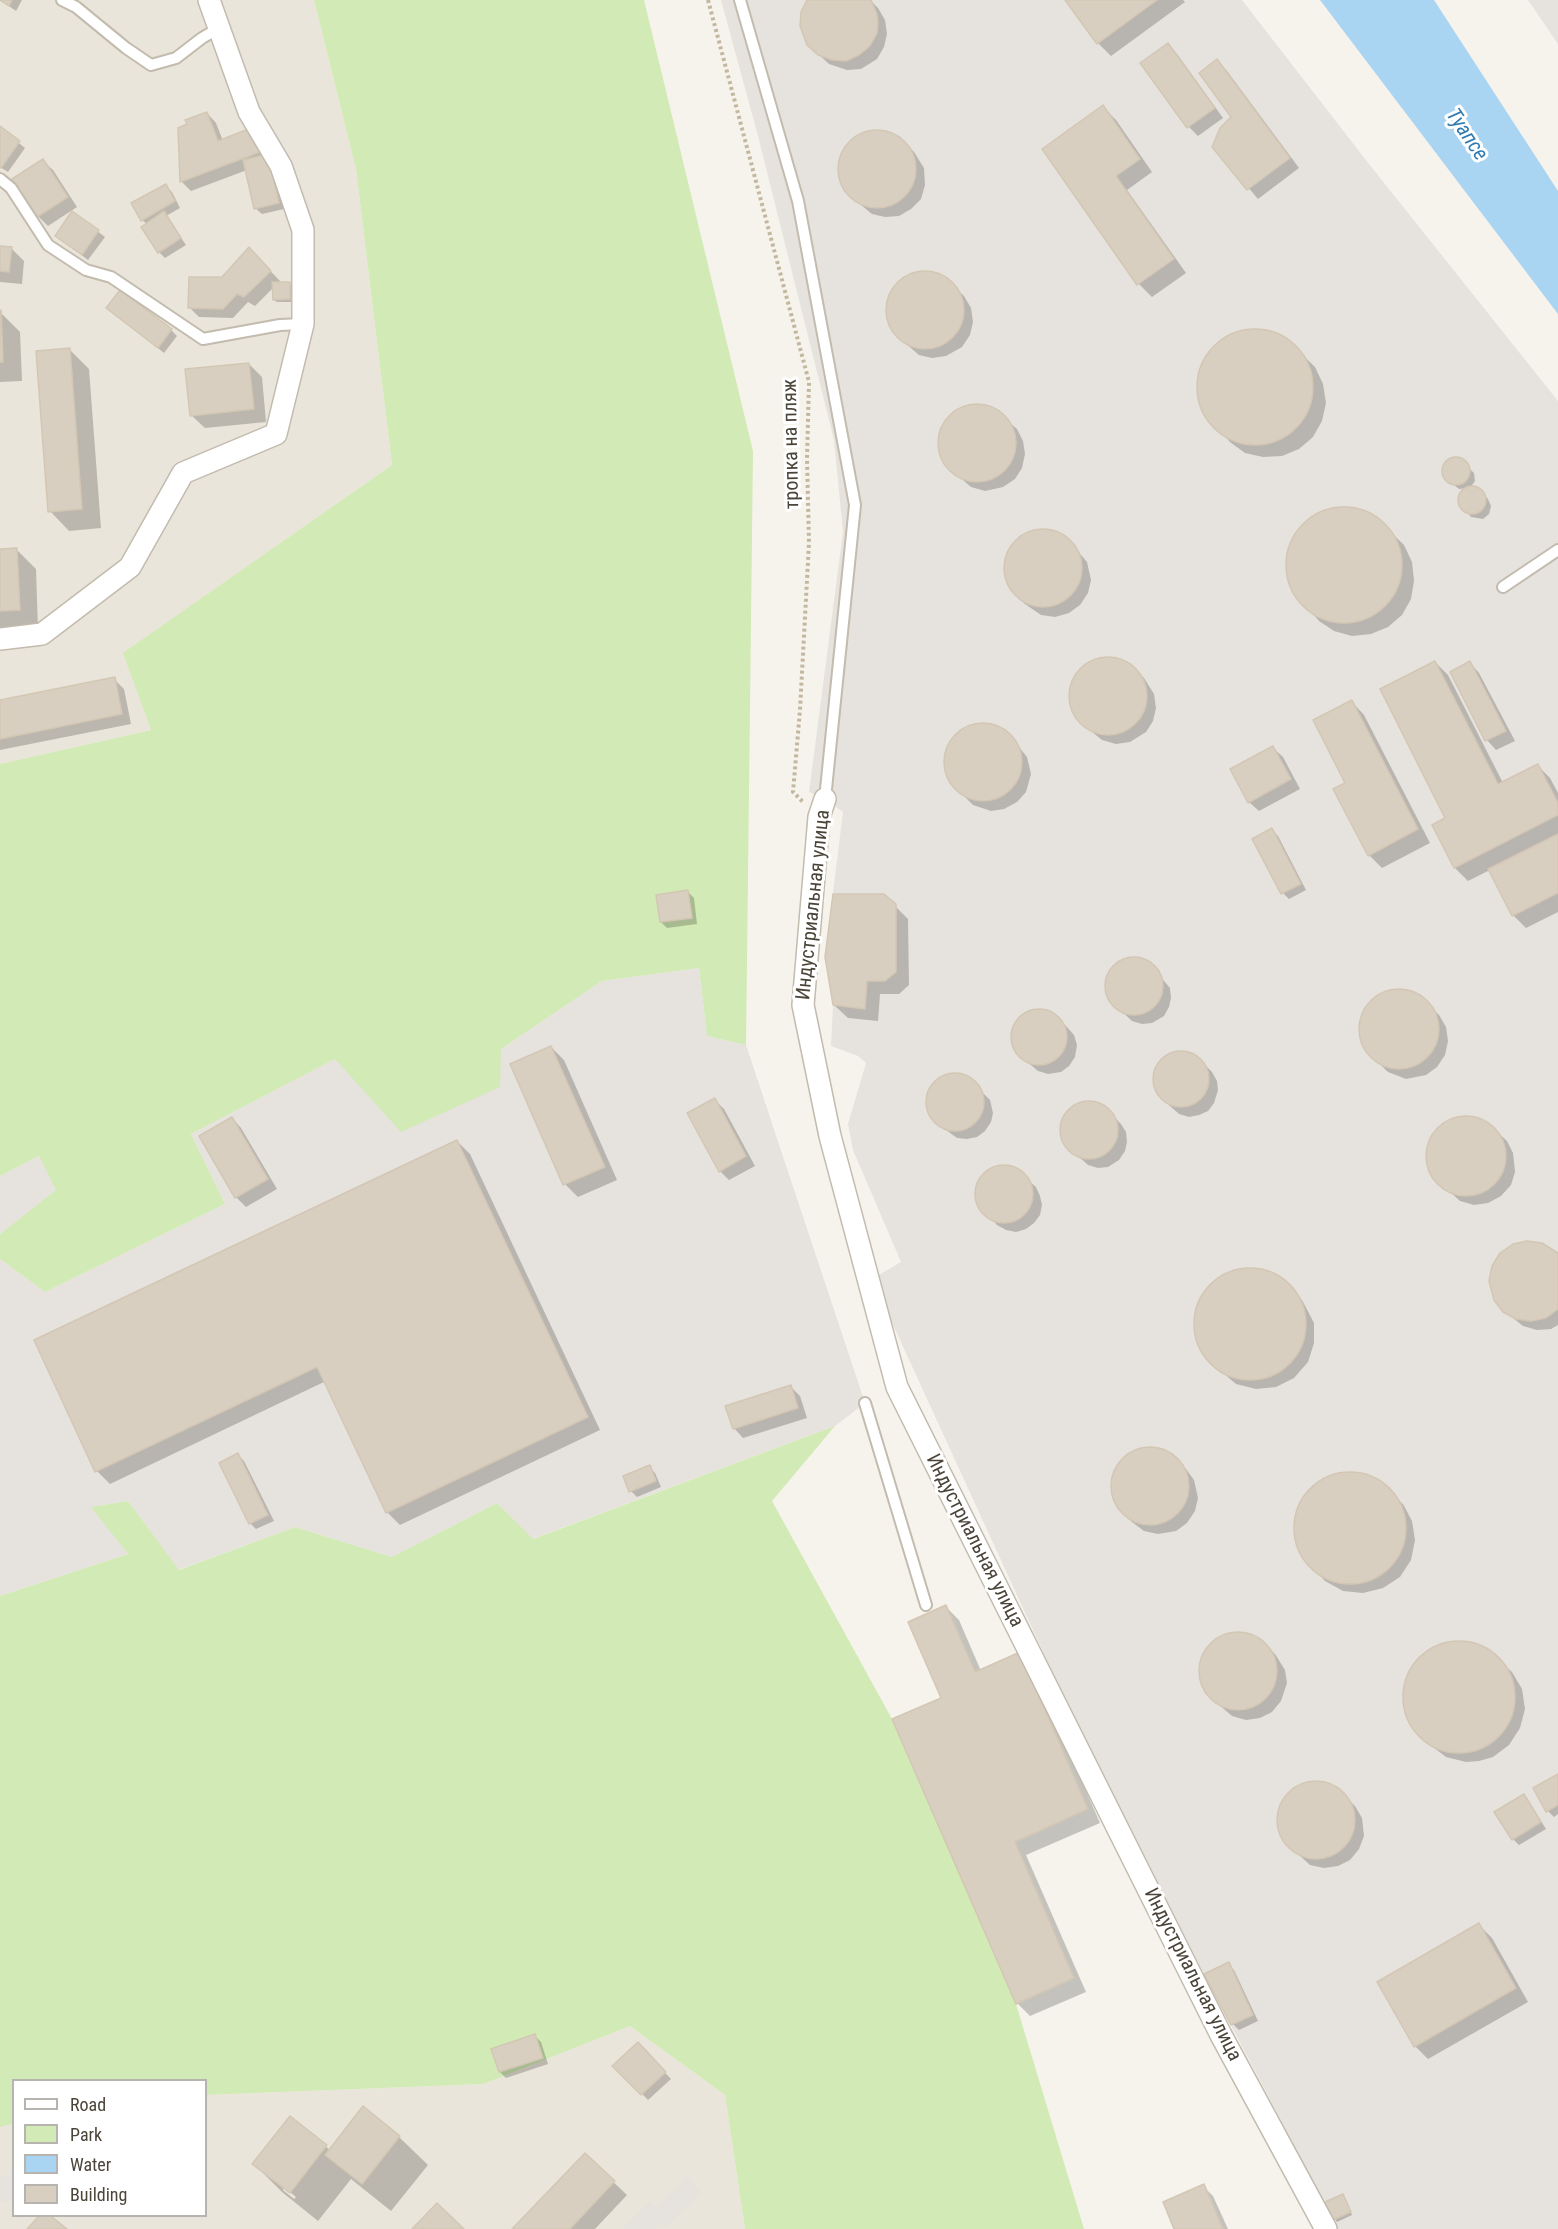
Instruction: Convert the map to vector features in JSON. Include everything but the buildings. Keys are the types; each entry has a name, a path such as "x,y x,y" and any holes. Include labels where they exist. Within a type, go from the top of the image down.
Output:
{"street":[{"path":"0,639 42,634 130,567 183,473 276,434 303,324 303,230 281,166 249,112 209,0"},
{"name":"Индустриальная улица","path":"822,808 803,1005 830,1136 897,1387 1221,2035 1326,2229"}],"lane":[{"path":"62,0 76,7 126,48 151,65 176,58 219,28"},
{"path":"740,0 798,201 855,505 822,808"},
{"path":"0,179 11,188 48,245 86,270 111,277 203,339 280,325 303,324"},
{"path":"1503,587 1558,550"},
{"path":"865,1403 926,1605"}],"path":[{"name":"тропка на пляж","path":"708,0 810,382 807,458 809,543 793,792 822,808"}],"shaded area":[{"path":"0,0 314,0 356,169 392,465 124,653 151,730 0,764"},
{"path":"721,0 1242,0 1558,401 1558,2229 1338,2229 1204,1974 1061,1691 872,1279 901,1262 853,1150 848,1124 866,1063 858,1056 831,1046 833,1005 825,957 843,812 825,799 809,792 843,532 834,440 758,136"},
{"path":"1528,0 1558,0 1558,44"},
{"path":"699,968 707,1036 746,1045 865,1403 835,1426 532,1539 497,1503 392,1557 295,1527 178,1570 128,1501 92,1507 128,1554 0,1596 0,1259 45,1292 225,1204 191,1134 335,1059 501,1049 602,981"},
{"path":"39,1156 57,1190 0,1234 0,1176"},
{"path":"630,2026 725,2095 745,2229 0,2229 0,2127 12,2124 12,2217 207,2217 207,2095 484,2084"},
{"path":"12,2174 12,2199 0,2203 0,2178"},
{"path":"688,2177 702,2193 666,2227 661,2222 655,2229 623,2229 649,2202 656,2207"}],"green space":[{"path":"314,0 644,0 753,451 746,1045 707,1036 699,968 602,981 501,1049 500,1087 401,1132 335,1059 191,1134 225,1204 45,1292 0,1259 0,1234 56,1190 39,1156 0,1176 0,764 151,730 123,653 392,465 356,169"},
{"path":"835,1426 772,1501 892,1719 1016,2004 1084,2229 745,2229 725,2095 630,2026 484,2084 207,2095 207,2079 12,2079 12,2124 0,2127 0,1596 128,1554 91,1507 128,1501 179,1570 295,1527 392,1557 497,1503 533,1539"}],"water":[{"name":"Туапсе","path":"1320,0 1434,0 1558,191 1558,314"}]}
